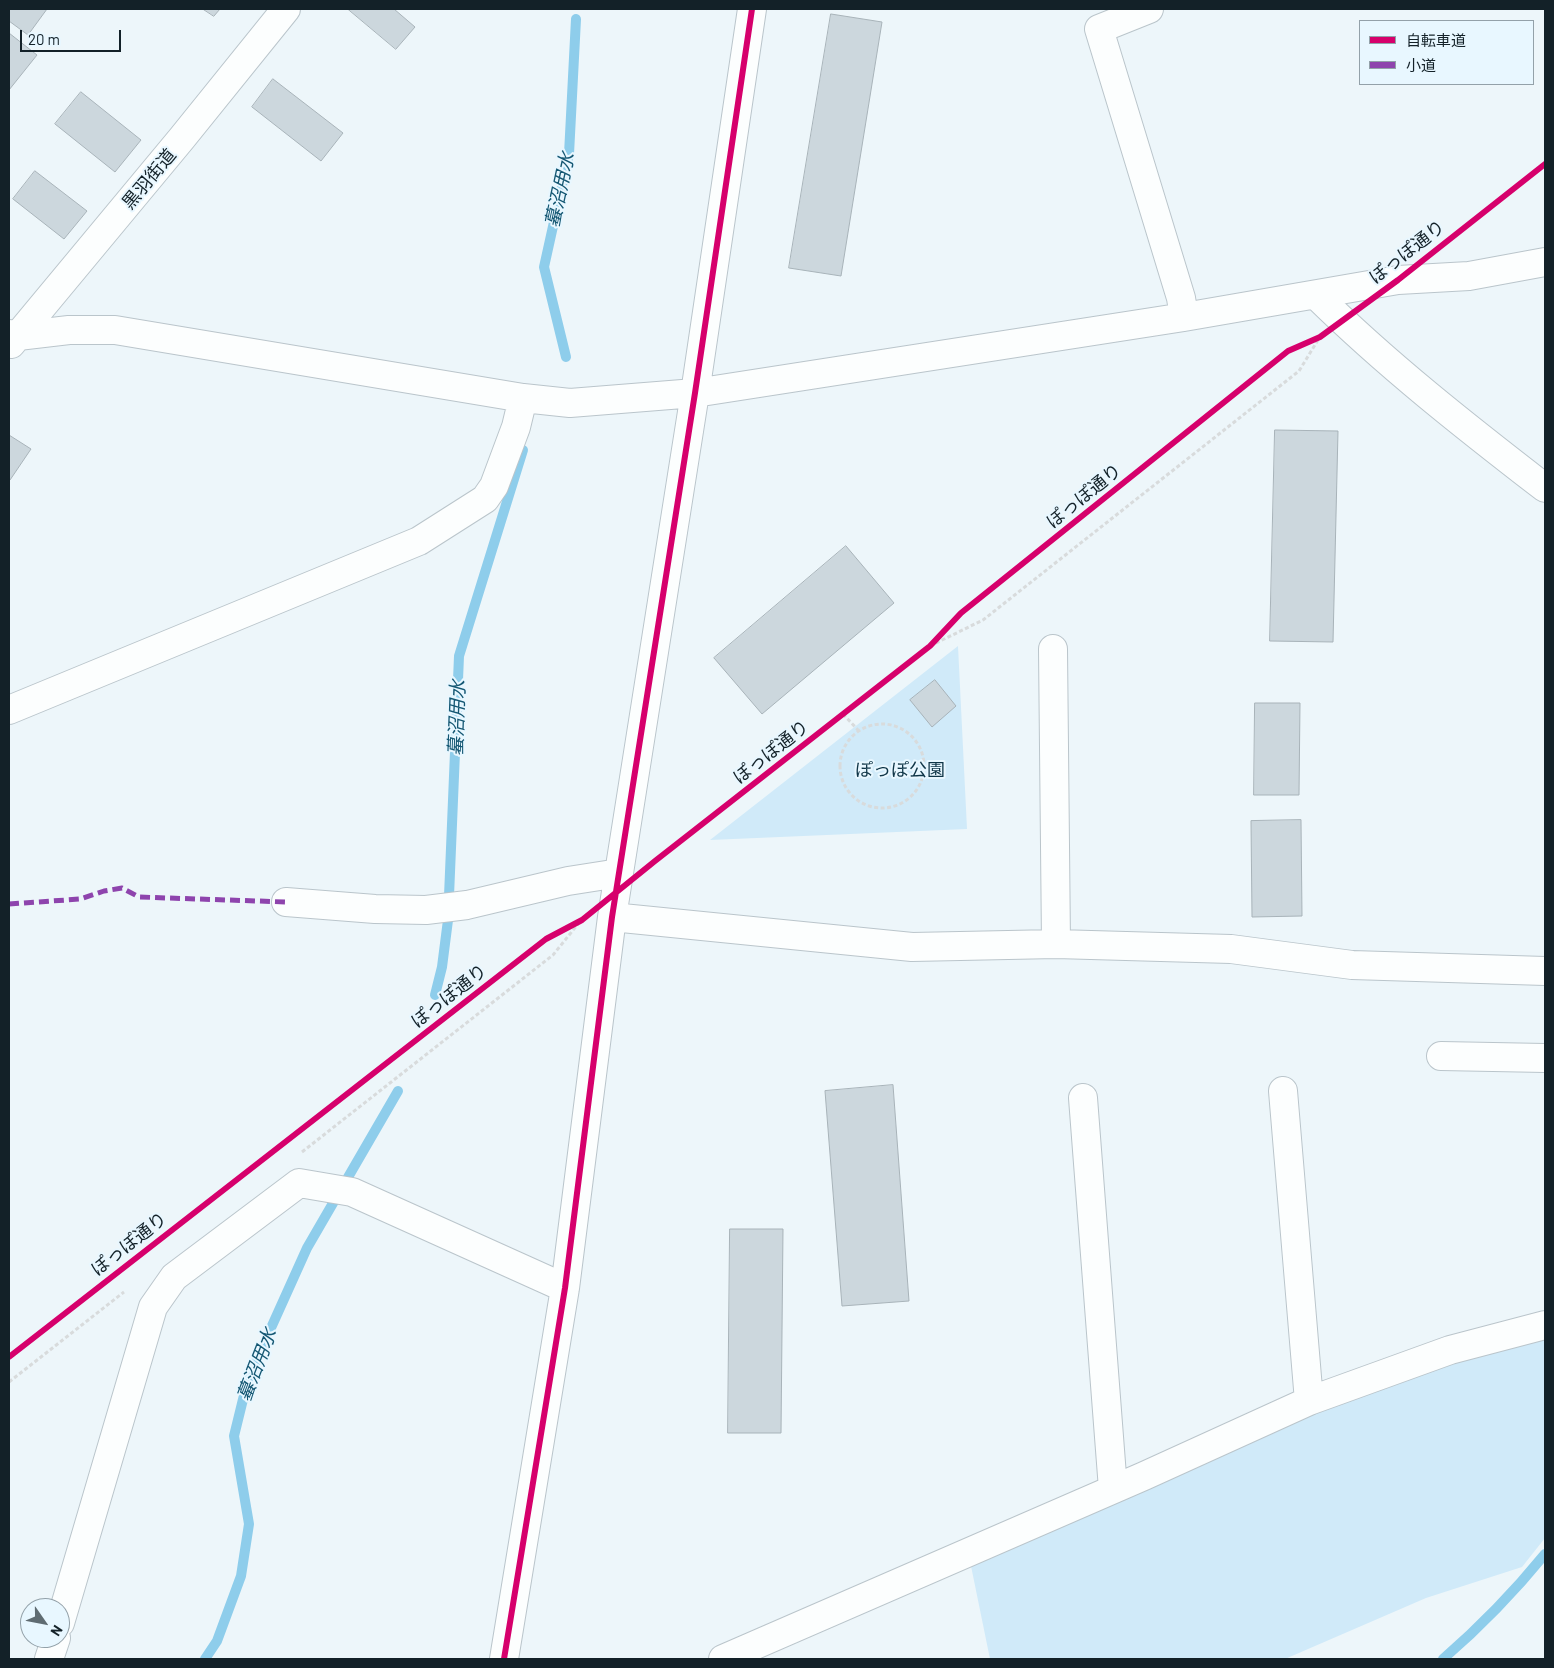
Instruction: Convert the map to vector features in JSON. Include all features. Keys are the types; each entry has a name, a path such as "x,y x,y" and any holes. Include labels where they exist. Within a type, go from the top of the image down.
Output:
{"street":[{"name":"黒羽街道","path":"12,339 176,146 286,9"},
{"path":"504,1659 565,1288 616,895 695,393 752,9"},
{"path":"1149,9 1099,29 1181,298 1184,317"},
{"path":"12,339 69,330 115,330 523,398 570,403 695,393 1184,317 1398,280 1469,276 1545,262"},
{"path":"1316,295 1374,351 1473,433 1545,488"},
{"path":"9,710 420,541 485,499 494,486 516,427 523,398"},
{"path":"1053,649 1056,944"},
{"path":"286,902 375,909 426,910 467,906 568,881 616,895 912,947 1056,944 1231,950 1352,965 1545,971"},
{"path":"1441,1056 1545,1058"},
{"path":"1284,1091 1309,1401"},
{"path":"1083,1098 1113,1489"},
{"path":"67,1598 153,1307 174,1277 299,1183 352,1192 565,1288"},
{"path":"724,1659 1309,1401 1450,1350 1545,1325"}],"path":[{"path":"1304,344 1320,337"},
{"path":"930,646 983,620 1284,383 1299,371 1320,337"},
{"path":"923,652 943,633"},
{"path":"843,714 859,731"},
{"path":"886,724 898,728 910,736 919,746 923,759 923,773 919,786 910,797 898,805 885,808 871,807 858,802 848,792 841,780 839,766 842,752 848,740 859,731 871,725 886,724"},
{"path":"567,928 582,920 616,895"}],"green space":[{"name":"ぽっぽ公園","path":"958,646 967,829 710,840"},
{"path":"1545,1337 1545,1538 1522,1567 1426,1598 1285,1659 990,1659 971,1566 1314,1411 1459,1360"}],"building":[{"path":"9,9 47,9 28,35 9,21"},
{"path":"203,9 220,9 214,16"},
{"path":"348,9 394,9 415,27 396,49"},
{"path":"831,14 882,22 841,276 789,268"},
{"path":"9,33 37,55 9,90"},
{"path":"273,79 343,133 321,161 252,107"},
{"path":"81,92 141,140 115,172 55,124"},
{"path":"35,171 87,211 64,239 13,199"},
{"path":"1275,430 1338,431 1333,642 1270,641"},
{"path":"9,435 31,449 10,480 9,479"},
{"path":"846,546 894,603 762,714 714,658"},
{"path":"935,680 956,706 932,727 910,700"},
{"path":"1255,703 1300,703 1299,795 1254,795"},
{"path":"1301,820 1302,916 1252,917 1251,821"},
{"path":"893,1085 909,1301 842,1306 825,1091"},
{"path":"730,1229 783,1229 781,1433 728,1433"}],"waterway":[{"name":"蟇沼用水","path":"566,357 544,267 569,154 576,19"},
{"name":"蟇沼用水","path":"435,995 442,967 448,920 459,656 523,450"},
{"name":"蟇沼用水","path":"205,1659 217,1641 241,1576 249,1524 234,1436 248,1379 307,1248 398,1091"},
{"path":"1443,1659 1496,1609 1545,1554"}],"marked path":[{"path":"9,904 80,899 104,891 122,888 139,897 286,902"}],"cycle path":[{"path":"504,1659 565,1288 612,917 695,393 752,9"},
{"name":"ぽっぽ通り","path":"9,1357 546,939 582,920 930,646 961,613 1288,351 1320,337 1398,280 1545,164"}]}
